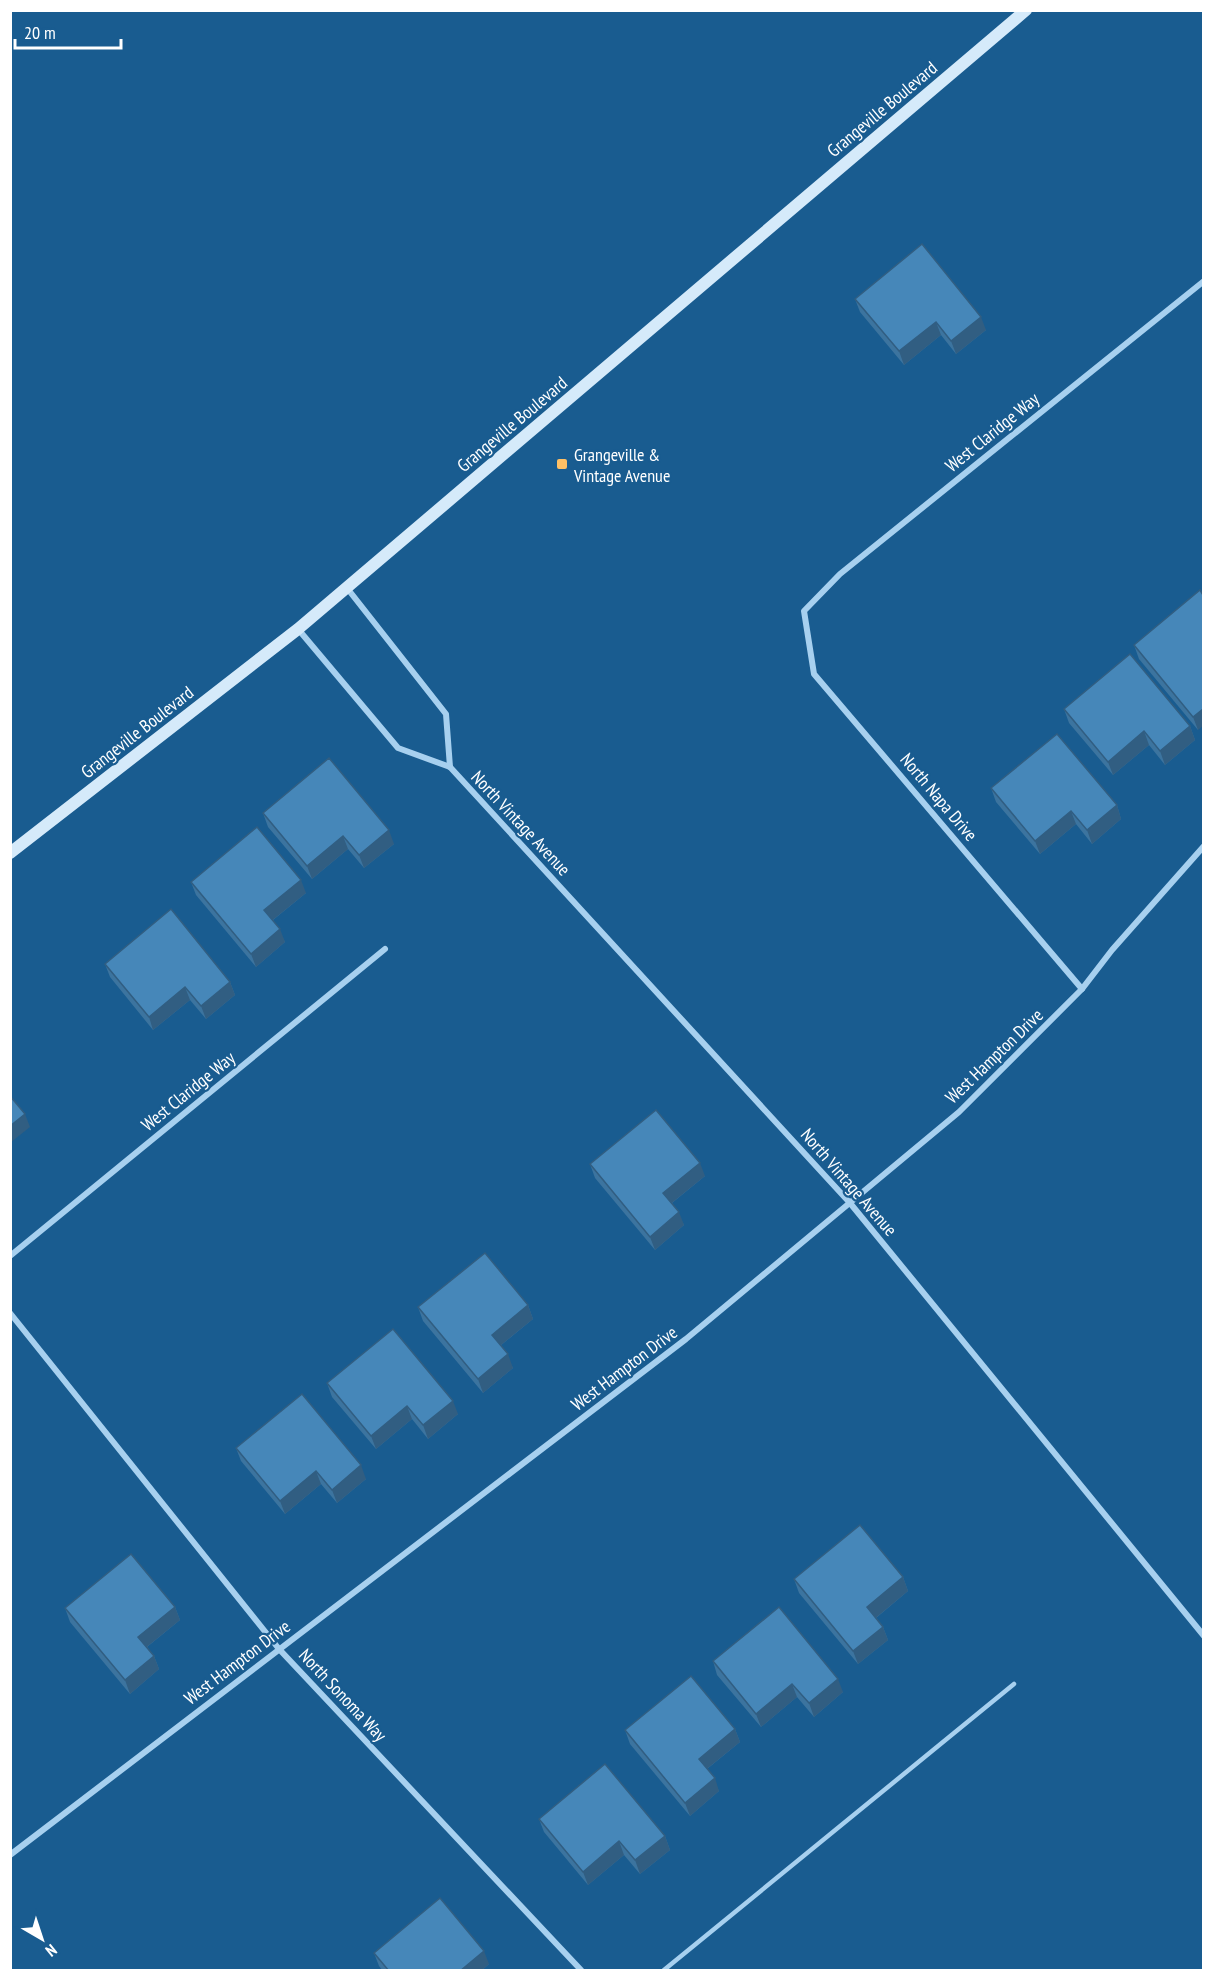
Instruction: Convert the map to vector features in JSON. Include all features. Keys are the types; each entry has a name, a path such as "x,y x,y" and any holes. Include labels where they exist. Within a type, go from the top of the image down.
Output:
{"street":[{"name":"Grangeville Boulevard","path":"10,853 298,629 1026,10"},
{"name":"West Claridge Way","path":"804,611 840,574 1203,281"},
{"name":"North Vintage Avenue","path":"347,588 446,714 450,767"},
{"name":"North Napa Drive","path":"804,611 814,674 1082,989"},
{"name":"North Vintage Avenue","path":"298,629 398,748 450,767 850,1203 1203,1636"},
{"name":"West Hampton Drive","path":"10,1855 686,1339 958,1112 1082,989 1112,950 1203,846"},
{"name":"West Claridge Way","path":"10,1256 385,949"},
{"name":"North Sonoma Way","path":"10,1313 279,1649 581,1971"}],"lane":[{"path":"664,1971 1014,1684"}],"building":[{"path":"922,244 981,317 951,341 936,322 899,351 855,299"},
{"path":"1200,590 1203,595 1203,709 1193,717 1134,645"},
{"path":"1130,654 1190,726 1160,751 1144,731 1108,762 1064,709"},
{"path":"1057,734 1117,805 1087,830 1071,811 1035,841 991,788"},
{"path":"329,758 389,830 359,855 343,836 307,866 263,813"},
{"path":"257,827 301,880 264,910 280,929 251,954 191,882"},
{"path":"171,909 230,982 201,1006 185,987 149,1017 105,964"},
{"path":"10,1096 25,1114 10,1126"},
{"path":"656,1110 700,1163 663,1193 679,1212 650,1237 590,1164"},
{"path":"485,1253 528,1305 492,1335 508,1354 478,1379 418,1307"},
{"path":"393,1329 453,1401 423,1425 407,1406 371,1436 327,1383"},
{"path":"302,1394 361,1465 332,1490 316,1471 280,1501 236,1448"},
{"path":"860,1525 903,1577 867,1607 883,1627 853,1651 794,1579"},
{"path":"131,1554 175,1607 138,1637 154,1656 125,1680 65,1608"},
{"path":"779,1607 838,1679 809,1703 792,1684 756,1714 713,1661"},
{"path":"691,1676 735,1729 699,1759 715,1778 685,1803 625,1730"},
{"path":"605,1764 665,1836 635,1860 619,1841 583,1872 539,1819"},
{"path":"440,1898 484,1951 460,1971 389,1971 374,1953"}],"place":[{"name":"Grangeville & Vintage Avenue","path":"562,464"}]}
